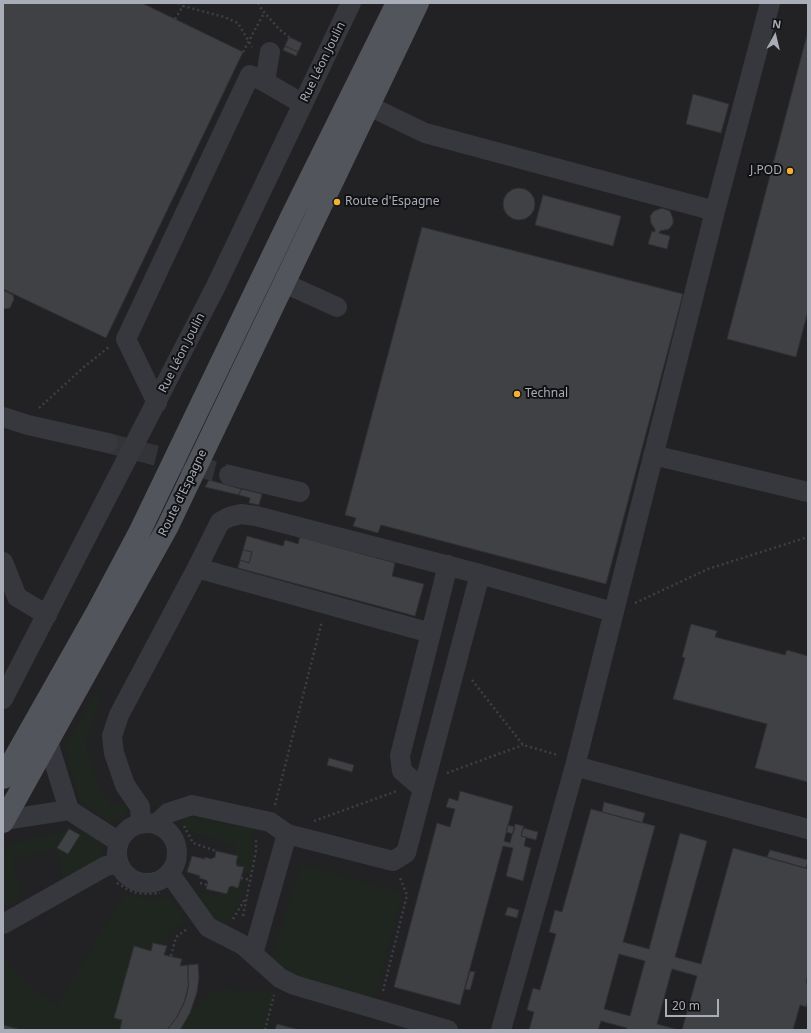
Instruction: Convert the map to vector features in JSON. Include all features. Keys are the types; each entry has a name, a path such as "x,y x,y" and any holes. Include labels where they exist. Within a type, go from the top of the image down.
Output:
{"main road":[{"name":"Route d'Espagne","path":"3,778 97,612 139,533 293,213 397,3"},
{"name":"Route d'Espagne","path":"4,821 167,528 418,3"}],"street":[{"name":"Rue Léon Joulin","path":"3,699 216,286 269,178 302,104 351,3"},
{"path":"501,1030 575,763 715,211 770,3"},
{"path":"265,82 270,52"},
{"path":"157,403 126,339 250,75 302,104"},
{"path":"369,106 426,133 715,211"},
{"path":"284,283 337,307"},
{"path":"3,415 21,410 34,413 75,436"},
{"path":"3,415 28,425 108,443"},
{"path":"653,455 808,492"},
{"path":"229,475 300,492"},
{"path":"480,574 406,853 393,861 287,834 270,822 192,805 168,813 149,824 134,826 128,830 119,842 117,852 118,863 123,872 131,879 141,883 152,883 162,880 170,874 178,855 172,836 165,829 149,824 140,807 125,785 114,753 112,736 119,715 220,522 229,517 241,514 256,516 448,565 480,574 613,612"},
{"path":"3,562 17,596 47,614"},
{"path":"423,790 402,771 400,756 448,565"},
{"path":"197,568 431,633"},
{"path":"48,742 69,810 119,842"},
{"path":"575,763 808,829"},
{"path":"4,821 69,810"},
{"path":"253,954 287,834"},
{"path":"3,924 106,866 118,863"},
{"path":"170,874 208,927 243,945 280,978 294,985 378,1010 425,1027 448,1030"}],"path":[{"path":"178,3 183,6 224,17 238,23 249,42"},
{"path":"258,3 264,13 289,37"},
{"path":"175,19 183,6"},
{"path":"243,52 264,13"},
{"path":"34,413 84,367"},
{"path":"633,604 708,569 808,537"},
{"path":"270,822 324,614 324,604"},
{"path":"457,661 523,745 575,763"},
{"path":"245,898 256,851 256,830 251,817"},
{"path":"378,1010 407,895 393,861"},
{"path":"170,956 176,937 192,926"},
{"path":"265,1030 275,992"}],"shaded area":[{"path":"3,3 808,3 808,1030 3,1030"},
{"path":"98,689 100,702 89,731 86,746 98,786 111,805 129,802 128,809 122,819 111,822 103,819 102,815 80,802 64,749"},
{"path":"196,812 253,828 254,850 250,874 243,872 244,867 237,866 236,862 238,856 234,855 235,845 191,832 177,816"},
{"path":"69,829 79,829 98,840 103,848 102,859 63,879 57,848 12,861 23,896 3,908 3,857 10,844"},
{"path":"301,864 403,893 374,1000 288,977 271,961"},
{"path":"240,883 247,886 228,926 222,929 213,924 194,890 223,898 223,893 227,894 229,887 232,886 238,888"},
{"path":"125,893 143,899 169,897 186,921 169,934 167,946 153,943 151,951 134,946 114,1017 122,1020 120,1030 22,1030 3,1025 3,957 20,977 57,1005"},
{"path":"225,989 275,992 265,1030 180,1030 190,1013 203,1000 215,991"}],"building":[{"path":"3,3 142,3 243,52 106,338 3,289"},
{"name":"J.POD","path":"808,31 808,311 796,357 727,339"},
{"path":"289,37 302,43 298,52 285,46"},
{"path":"285,46 298,52 296,56 283,50"},
{"path":"693,94 729,104 721,133 686,124"},
{"path":"516,188 522,188 532,195 535,204 534,210 528,217 522,220 516,220 506,213 503,207 503,201 510,191"},
{"path":"543,195 621,216 613,246 535,225"},
{"path":"662,208 670,211 673,219 673,224 669,229 660,231 659,233 670,236 667,249 648,244 652,231 655,232 650,216 654,211"},
{"name":"Technal","path":"422,227 683,294 606,584 381,525 378,533 353,526 356,518 345,515"},
{"path":"3,290 13,295 14,299 10,308 3,308"},
{"path":"209,480 241,489 239,495 205,487"},
{"path":"241,489 262,494 259,505 249,503 250,498 239,495"},
{"path":"247,536 283,546 285,540 298,544 300,537 395,563 392,576 424,584 415,616 238,568 240,560 249,563 252,552 243,550"},
{"path":"243,550 252,552 249,563 240,560"},
{"path":"691,624 717,631 715,637 785,655 787,650 808,656 808,782 755,768 767,724 673,699 685,658 682,657"},
{"path":"329,758 354,765 352,772 327,765"},
{"path":"460,791 513,806 504,841 510,843 515,824 524,826 521,836 526,837 524,846 531,848 523,881 506,876 513,848 503,846 460,1005 394,987 437,823 450,827 455,809 446,807 449,798 458,801"},
{"path":"604,802 645,813 642,823 602,812"},
{"path":"591,809 655,826 623,942 649,949 680,833 707,841 675,957 701,964 733,848 808,869 808,975 806,983 808,983 808,1001 806,1007 800,1005 793,1030 682,1030 697,976 672,969 657,1024 679,1030 626,1030 627,1028 601,1021 598,1030 529,1030 534,1012 527,1010 533,988 540,990 556,934 549,932 555,910 562,912","holes":["619,954 645,961 630,1016 604,1009"]},
{"path":"508,825 515,827 513,834 506,832"},
{"path":"523,828 538,832 536,840 521,836"},
{"path":"69,829 80,835 68,854 57,848"},
{"path":"770,850 808,860 806,868 767,857"},
{"path":"216,851 238,856 236,862 237,866 244,867 238,888 232,886 229,887 227,894 206,889 208,882 206,880 199,878 200,876 187,872 192,856 211,859 215,857"},
{"path":"508,907 519,910 517,918 505,915"},
{"path":"153,943 167,946 164,955 182,959 180,966 188,965 189,983 184,1003 177,1017 167,1030 120,1030 122,1020 114,1018 134,946 151,951"},
{"path":"198,964 199,978 197,992 190,1013 180,1030 167,1030 177,1017 186,998 189,983 188,965"},
{"path":"470,971 475,972 470,990 465,989"},
{"path":"277,1024 300,1030 275,1030"},
{"path":"3,1025 22,1030 3,1030"}],"tunnel":[{"path":"108,443 229,475"}],"place":[{"name":"J.POD","path":"790,171"},
{"name":"Route d'Espagne","path":"337,202"},
{"name":"Technal","path":"517,394"}]}
